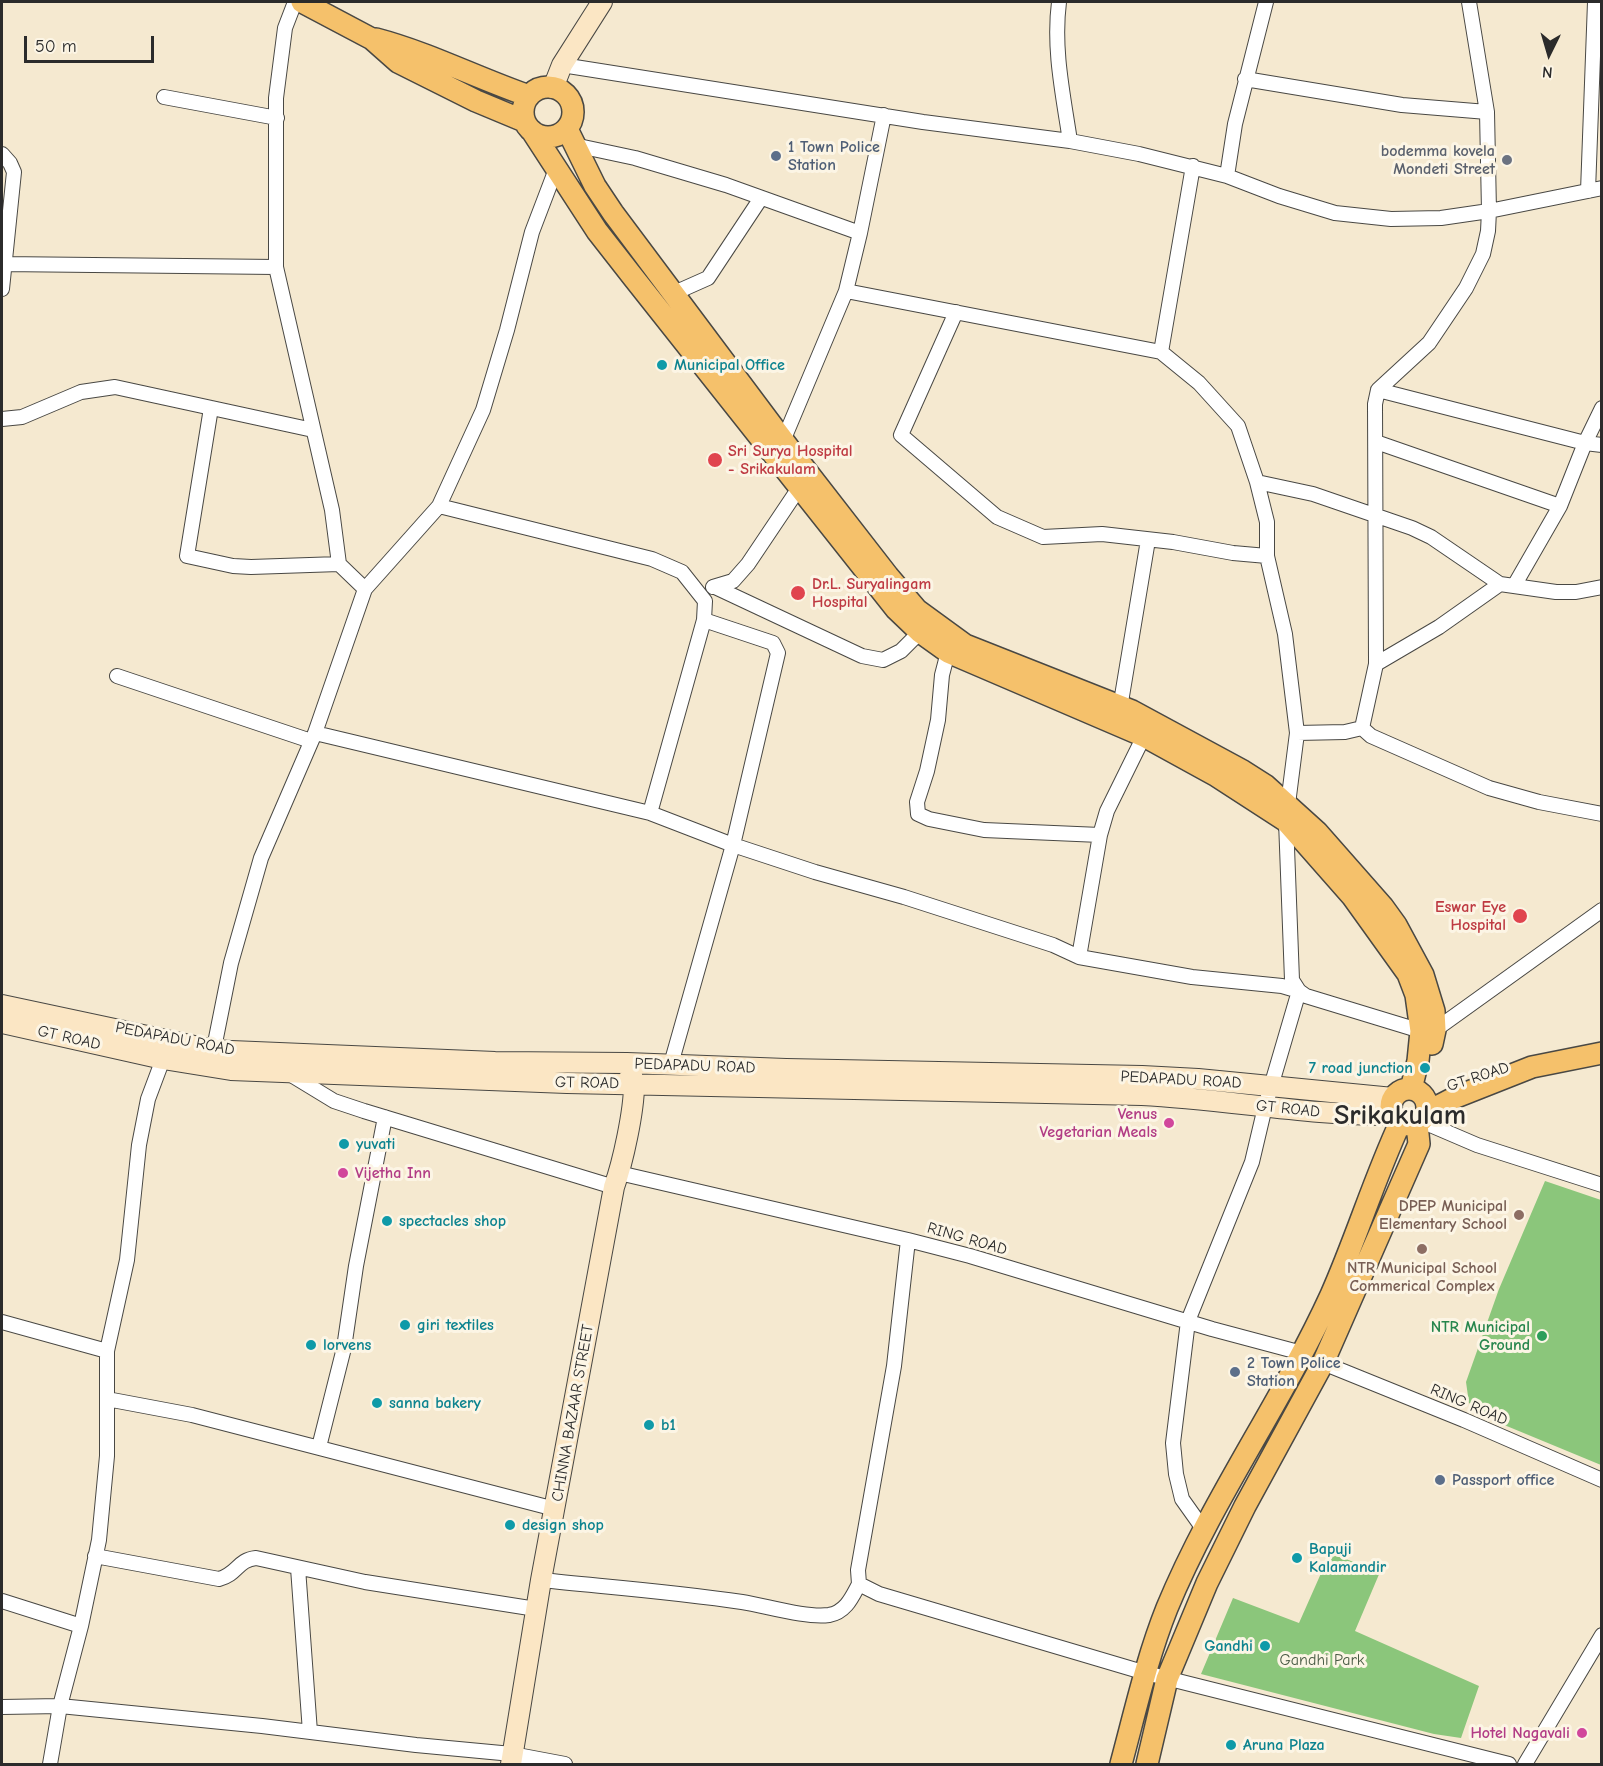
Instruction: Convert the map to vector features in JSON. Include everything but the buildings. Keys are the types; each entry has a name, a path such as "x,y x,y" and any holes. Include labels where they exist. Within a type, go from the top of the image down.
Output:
{"main road":[{"path":"302,2 372,39 398,62 528,126 537,135 571,137"},
{"path":"553,88 562,65 602,2"},
{"path":"372,39 408,48 488,82 529,96"},
{"path":"1122,1764 1146,1673 1167,1608 1204,1530 1302,1353 1331,1294 1380,1166 1412,1108 1429,1066 1428,1030 1431,997 1423,975 1383,907 1317,832 1287,813 1144,736 1118,716 965,645 917,610 783,441 672,294 596,186 571,137 572,104 565,93 553,88 540,88 529,96 523,108 528,126 597,231 896,609 920,632 948,652 1118,716 1132,711 1265,785 1287,813"},
{"name":"PEDAPADU ROAD","path":"2,1005 212,1059 627,1063 798,1070 1142,1076 1272,1085 1412,1108"},
{"name":"GT ROAD","path":"2,1023 163,1059 212,1059 288,1073 567,1083 1142,1095 1197,1098 1353,1116 1412,1108 1456,1096 1532,1067 1602,1053"},
{"name":"CHINNA BAZAAR STREET","path":"511,1759 541,1580 634,1083 627,1063"},
{"path":"1147,1764 1167,1679 1207,1583 1245,1506 1323,1363 1419,1144 1412,1108"}],"street":[{"path":"295,2 285,28 276,98 276,267 332,510 339,564 365,589"},
{"path":"1059,2 1056,32 1058,59 1070,141"},
{"path":"1227,176 1245,79 1266,2"},
{"path":"1362,729 1376,664 1375,404 1378,390 1429,343 1466,288 1483,254 1488,231 1487,112 1469,2"},
{"path":"562,65 884,115 1070,141 1193,166 1335,213 1391,219 1441,218 1595,190 1595,2"},
{"path":"1245,79 1402,105 1487,112"},
{"path":"164,97 277,118"},
{"path":"783,441 846,291 884,115"},
{"path":"571,137 761,198 860,233"},
{"path":"2,154 14,172 2,289"},
{"path":"1161,352 1193,166"},
{"path":"212,1059 231,963 261,858 313,737 365,589 439,506 483,410 507,330 532,232 556,169"},
{"path":"672,294 708,278 761,198"},
{"path":"3,264 276,267"},
{"path":"846,291 1161,352 1199,383 1238,426 1257,482 1267,522 1267,556 1286,634 1297,734 1287,813 1292,980 1299,991 1265,1107 1252,1162 1188,1322 1173,1443 1176,1474 1182,1499 1204,1530"},
{"path":"956,312 901,435 997,517 1043,537 1102,534 1267,556"},
{"path":"2,419 22,417 81,392 115,387 313,430"},
{"path":"1378,390 1585,443 1602,445"},
{"path":"211,408 187,556 251,567 339,564"},
{"path":"1514,585 1560,506 1585,443 1602,408"},
{"path":"1376,442 1560,506"},
{"path":"1257,482 1313,494 1412,528 1431,537 1500,584 1556,592 1576,592 1602,587"},
{"path":"715,587 733,581 748,564 800,488"},
{"path":"439,506 652,559 682,572 705,601 704,620 650,813"},
{"path":"1118,716 1148,540"},
{"path":"1376,664 1440,627 1500,584"},
{"path":"693,585 715,587 862,656 883,660 901,651 920,632"},
{"path":"671,1064 733,845 778,652 773,643 704,620"},
{"path":"948,652 942,675 938,720 927,771 917,802 918,814 929,819 984,830 1100,835"},
{"path":"117,675 313,737 650,813 733,845 1053,945 1079,957 1192,977 1282,986 1299,991 1306,996 1428,1030 1602,910"},
{"path":"1297,734 1362,729 1371,736 1489,788 1539,802 1602,814"},
{"path":"1079,957 1100,835 1107,811 1144,736"},
{"path":"50,1764 60,1706 81,1626 95,1556 107,1456 107,1350 127,1260 139,1145 148,1099 163,1059"},
{"name":"RING ROAD","path":"288,1073 334,1101 385,1117 616,1180 908,1240 1302,1353"},
{"path":"1412,1108 1477,1145 1602,1185"},
{"path":"319,1447 344,1347 356,1266 385,1117"},
{"path":"541,1580 742,1602 813,1614 828,1615 840,1611 848,1603 859,1584 858,1570 894,1366 908,1240"},
{"path":"2,1322 107,1350"},
{"name":"RING ROAD","path":"1323,1363 1464,1420 1602,1480"},
{"path":"107,1399 192,1415 555,1509"},
{"path":"95,1556 219,1579 228,1577 246,1559 256,1558 365,1582 536,1609"},
{"path":"298,1568 310,1732"},
{"path":"859,1584 879,1594 1167,1679 1509,1764"},
{"path":"2,1601 81,1626"},
{"path":"1525,1764 1602,1635"},
{"path":"2,1707 60,1706 310,1732 565,1764"}],"green space":[{"name":"NTR Municipal Ground","path":"1545,1181 1601,1200 1601,1465 1497,1422 1469,1403 1466,1382 1499,1289"},
{"name":"Gandhi Park","path":"1330,1553 1380,1572 1355,1631 1479,1686 1461,1738 1434,1734 1201,1674 1233,1598 1299,1623"}],"place":[{"name":"1 Town Police Station","path":"776,156"},
{"name":"bodemma kovela Mondeti Street","path":"1507,160"},
{"name":"Municipal Office","path":"662,365"},
{"name":"Sri Surya Hospital - Srikakulam","path":"715,460"},
{"name":"Dr.L. Suryalingam Hospital","path":"798,593"},
{"name":"Eswar Eye Hospital","path":"1520,916"},
{"name":"7 road junction","path":"1425,1068"},
{"name":"Venus Vegetarian Meals","path":"1169,1123"},
{"name":"yuvati","path":"344,1144"},
{"name":"Vijetha Inn","path":"343,1173"},
{"name":"DPEP Municipal Elementary School","path":"1519,1215"},
{"name":"spectacles shop","path":"387,1221"},
{"name":"NTR Municipal School Commerical Complex","path":"1422,1249"},
{"name":"giri textiles","path":"405,1325"},
{"name":"NTR Municipal Ground","path":"1542,1336"},
{"name":"lorvens","path":"311,1345"},
{"name":"2 Town Police Station","path":"1235,1372"},
{"name":"sanna bakery","path":"377,1403"},
{"name":"b1","path":"649,1425"},
{"name":"Passport office","path":"1440,1480"},
{"name":"design shop","path":"510,1525"},
{"name":"Bapuji Kalamandir","path":"1297,1558"},
{"name":"Gandhi","path":"1265,1646"},
{"name":"Hotel Nagavali","path":"1582,1733"},
{"name":"Aruna Plaza","path":"1231,1745"}],"district":[{"name":"Srikakulam","path":"1400,1116"}]}
